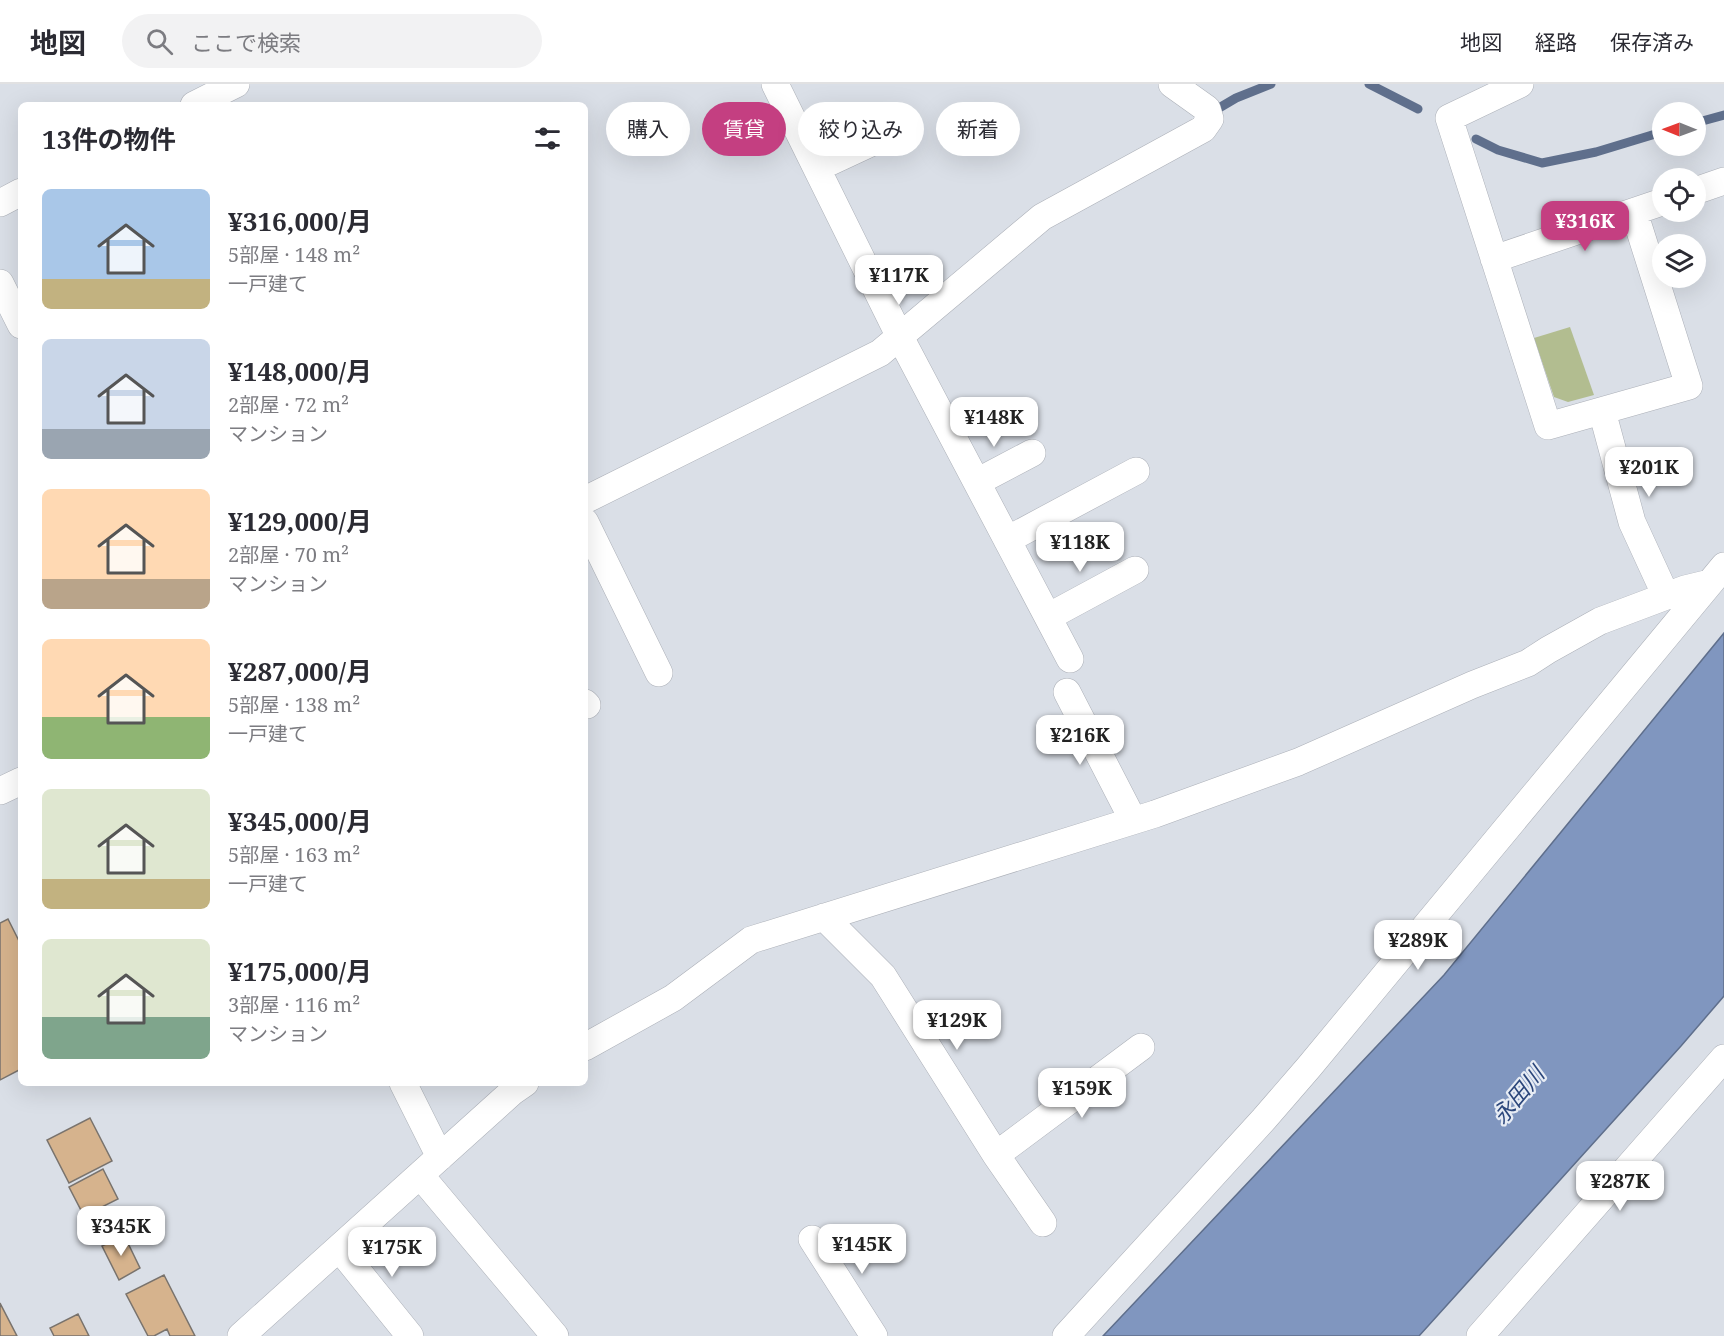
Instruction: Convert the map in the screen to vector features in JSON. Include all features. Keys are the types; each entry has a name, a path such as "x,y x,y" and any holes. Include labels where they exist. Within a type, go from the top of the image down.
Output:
{"street":[{"path":"200,102 236,84"},
{"path":"775,84 899,335 1070,659"},
{"path":"588,499 880,353 1042,217 1203,129 1210,119 1207,109 1172,84"},
{"path":"1520,84 1449,118 1548,426 1689,386 1634,212"},
{"path":"817,168 843,156"},
{"path":"1706,187 1724,181"},
{"path":"0,203 18,194"},
{"path":"1494,259 1652,206"},
{"path":"0,283 18,319"},
{"path":"1602,411 1632,522 1666,596"},
{"path":"977,482 1032,453"},
{"path":"1007,540 1136,471"},
{"path":"588,528 660,673"},
{"path":"1048,617 1135,570"},
{"path":"588,1045 673,998 751,940 1133,820 1298,762 1472,685 1528,663 1600,621 1717,575"},
{"path":"1066,1336 1309,1067 1717,575"},
{"path":"1066,692 1133,820"},
{"path":"0,791 18,782"},
{"path":"824,917 883,976 996,1155 1043,1223"},
{"path":"996,1155 1141,1047"},
{"path":"1480,1336 1715,1082 1724,1058"},
{"path":"404,1086 440,1157"},
{"path":"241,1336 521,1086"},
{"path":"420,1175 555,1336"},
{"path":"812,1239 874,1336"},
{"path":"339,1248 410,1336"}],"green space":[{"path":"1570,327 1594,395 1568,402 1554,397 1534,338"}],"water":[{"name":"永田川","path":"1724,633 1724,996 1681,1046 1419,1336 1103,1336 1444,975"}],"building":[{"path":"8,919 18,939 18,1071 0,1080 0,923"},
{"path":"90,1118 112,1161 69,1183 47,1140"},
{"path":"103,1169 118,1199 84,1216 69,1187"},
{"path":"124,1235 140,1268 119,1280 102,1246"},
{"path":"164,1275 195,1336 170,1336 167,1329 154,1336 148,1336 126,1294"},
{"path":"0,1303 17,1336 0,1336"},
{"path":"78,1314 89,1336 54,1336 50,1328"}],"waterway":[{"path":"1219,108 1236,98 1271,84"},
{"path":"1369,84 1418,109"},
{"path":"1706,120 1724,115"},
{"path":"1476,139 1498,150 1542,163 1596,152 1652,135"}]}
